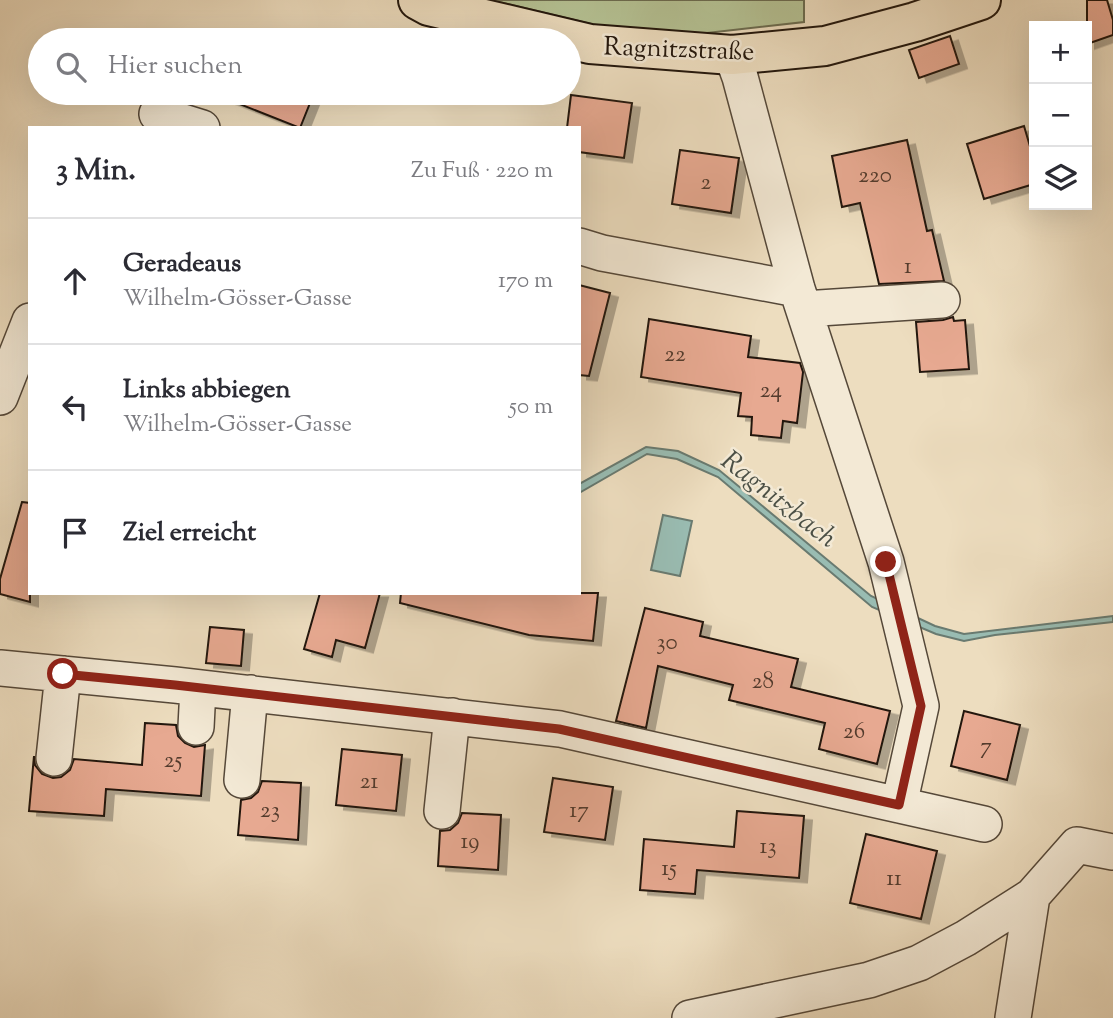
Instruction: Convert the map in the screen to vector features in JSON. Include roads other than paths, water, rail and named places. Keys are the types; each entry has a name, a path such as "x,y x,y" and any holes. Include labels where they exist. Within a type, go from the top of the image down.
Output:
{"main road":[{"name":"Ragnitzstraße","path":"418,0 429,6 522,28"},
{"name":"Ragnitzstraße","path":"581,42 732,55 825,46 915,23 981,0"}],"street":[{"path":"732,55 800,299 886,562 921,706 899,805"},
{"path":"157,114 196,126"},
{"path":"581,247 800,299 942,300"},
{"path":"0,397 28,326"},
{"path":"0,668 250,693 559,729 984,824"},
{"path":"54,758 63,674"},
{"path":"196,727 198,688"},
{"path":"242,779 250,693"},
{"path":"442,811 452,716"},
{"path":"690,1018 869,980 906,967 966,938 1032,896 1077,845 1113,852"},
{"path":"1013,1018 1032,896"}],"water":[{"name":"Ragnitzbach","path":"646,447 678,451 719,470 871,596 935,626 964,634 1113,616 1113,622 964,641 936,634 872,607 718,477 677,459 647,454 581,492 581,483"},
{"path":"663,515 692,521 680,576 651,570"}]}
